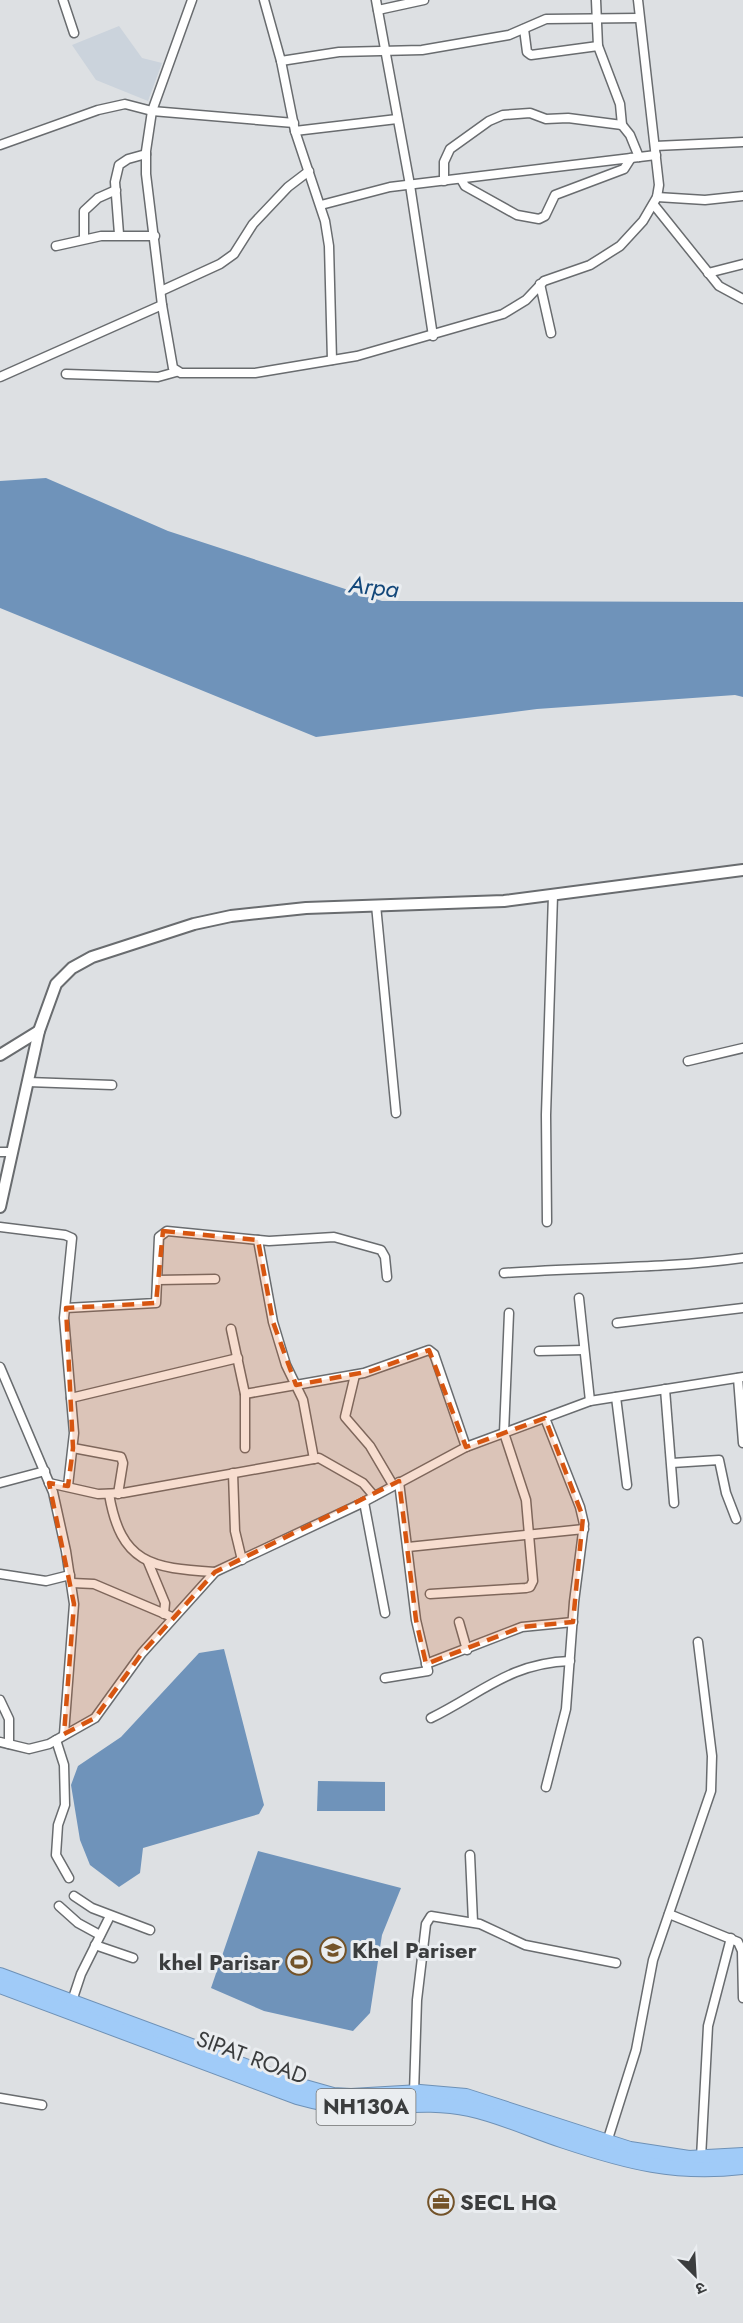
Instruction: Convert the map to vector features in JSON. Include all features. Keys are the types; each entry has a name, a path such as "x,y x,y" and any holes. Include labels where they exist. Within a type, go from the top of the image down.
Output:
{"highway":[{"name":"SIPAT ROAD","path":"0,1975 315,2090 351,2096 414,2093 466,2096 607,2142 667,2157 743,2167"},
{"name":"SIPAT ROAD","path":"0,1986 297,2097 323,2104 350,2107 425,2104 470,2109 639,2163 670,2169 743,2155"}],"street":[{"path":"63,0 74,33"},
{"path":"176,372 171,362 162,305 146,154 152,111 192,0"},
{"path":"264,0 281,61 294,127 321,205 328,246 332,360"},
{"path":"376,0 410,185 433,336"},
{"path":"378,10 424,0"},
{"path":"596,0 598,46 620,104 622,125 630,135 635,157"},
{"path":"66,374 158,376 176,372 255,373 332,360 433,336 516,308 540,284 553,276 605,258 644,221 656,201 659,185 638,0"},
{"path":"281,61 331,53 422,50 509,34 546,19 639,18"},
{"path":"524,29 527,52 531,55 598,46"},
{"path":"0,145 98,110 126,104 152,111 294,127 397,118"},
{"path":"444,181 444,162 450,149 489,121 503,115 530,112 546,119 568,118 622,125"},
{"path":"321,205 372,190 635,157 655,150 743,142"},
{"path":"119,234 116,173 122,162 146,154"},
{"path":"461,179 465,186 509,211 539,219 545,216 555,195 624,169 635,157"},
{"path":"161,291 220,264 234,254 242,246 253,224 288,187 309,171"},
{"path":"84,238 84,211 98,198 116,190"},
{"path":"656,201 705,200 743,196"},
{"path":"656,201 718,286 743,299"},
{"path":"56,246 84,238 119,234 155,236"},
{"path":"708,273 743,264"},
{"path":"540,284 551,333"},
{"path":"0,377 162,305"},
{"path":"0,1207 39,1031 56,984 72,968 92,957 194,924 231,916 376,905 504,901 743,870"},
{"path":"547,1222 546,1092 553,895"},
{"path":"376,905 396,1113"},
{"path":"0,1055 39,1031"},
{"path":"688,1061 743,1048"},
{"path":"28,1082 111,1085"},
{"path":"0,1152 12,1152"},
{"path":"0,1227 65,1235 72,1238 64,1334 71,1398 73,1448 68,1486"},
{"path":"66,1308 156,1303 159,1237 163,1231 258,1240 334,1237 377,1248 384,1253 387,1277"},
{"path":"258,1240 275,1332 303,1400 314,1459"},
{"path":"504,1273 577,1267 675,1267 743,1258"},
{"path":"158,1280 215,1279"},
{"path":"579,1298 590,1401"},
{"path":"617,1323 743,1308"},
{"path":"430,1594 530,1587 534,1581 526,1500 504,1433 509,1313"},
{"path":"231,1329 245,1394 245,1448"},
{"path":"245,1394 355,1375 425,1350 432,1352 466,1447"},
{"path":"539,1351 585,1350"},
{"path":"71,1398 238,1358"},
{"path":"0,1368 50,1482 71,1579 74,1621 67,1671 64,1734"},
{"path":"355,1375 345,1417 370,1446 396,1483 408,1547 416,1620 428,1671 424,1674 386,1678"},
{"path":"0,1700 9,1719 5,1743 29,1749 49,1744 95,1718 168,1616 215,1572 364,1502 466,1447 590,1401 740,1378 743,1443"},
{"path":"665,1389 674,1503"},
{"path":"616,1397 627,1485"},
{"path":"545,1418 580,1507 584,1529 563,1729 546,1787"},
{"path":"73,1448 121,1457 123,1463 114,1494 119,1533 134,1552 148,1562 178,1569 215,1572"},
{"path":"50,1482 98,1494 114,1494 314,1459 327,1460 363,1483 374,1496"},
{"path":"672,1463 719,1460 726,1493 736,1519"},
{"path":"0,1483 45,1471"},
{"path":"233,1473 235,1531 242,1560"},
{"path":"364,1502 385,1613"},
{"path":"408,1547 584,1529"},
{"path":"148,1562 168,1616"},
{"path":"0,1574 53,1581 71,1579 94,1584 168,1616"},
{"path":"459,1622 467,1650"},
{"path":"426,1664 522,1627 573,1622"},
{"path":"607,2142 634,2057 649,1976 713,1781 698,1642"},
{"path":"431,1718 511,1672 537,1663 570,1661"},
{"path":"56,1740 64,1765 64,1806 58,1825 56,1855 69,1878"},
{"path":"470,1855 472,1922"},
{"path":"74,1896 110,1916 150,1930"},
{"path":"59,1906 78,1923 100,1935"},
{"path":"669,1914 738,1942 742,1951 743,1998"},
{"path":"414,2093 417,2000 428,1918 435,1915 472,1922 525,1945 616,1963"},
{"path":"72,2001 110,1916"},
{"path":"705,2162 708,2026 731,1938"},
{"path":"95,1946 133,1958"},
{"path":"0,2098 42,2105"}],"highlighted area":[{"path":"163,1231 258,1240 273,1322 296,1385 371,1371 429,1350 466,1447 545,1418 583,1517 573,1622 522,1627 426,1664 416,1620 399,1481 215,1572 142,1653 95,1718 64,1734 74,1604 49,1483 68,1486 73,1448 66,1308 156,1303"}],"shaded area":[{"path":"119,26 142,58 162,63 148,101 96,80 72,45"}],"water":[{"path":"46,478 168,531 382,601 743,602 743,697 735,695 537,709 316,737 0,608 0,481"},
{"path":"224,1649 264,1805 259,1814 143,1848 140,1873 119,1887 90,1865 80,1840 71,1785 78,1766 121,1737 199,1653"},
{"path":"318,1781 385,1782 385,1811 317,1811"},
{"name":"khel Parisar","path":"258,1851 401,1888 382,1935 370,2013 353,2031 264,2011 211,1988"}],"place":[{"name":"Khel Pariser","path":"333,1950"},
{"name":"khel Parisar","path":"299,1962"},
{"name":"SECL HQ","path":"441,2202"}],"water label":[{"name":"Arpa","path":"374,587"}]}
